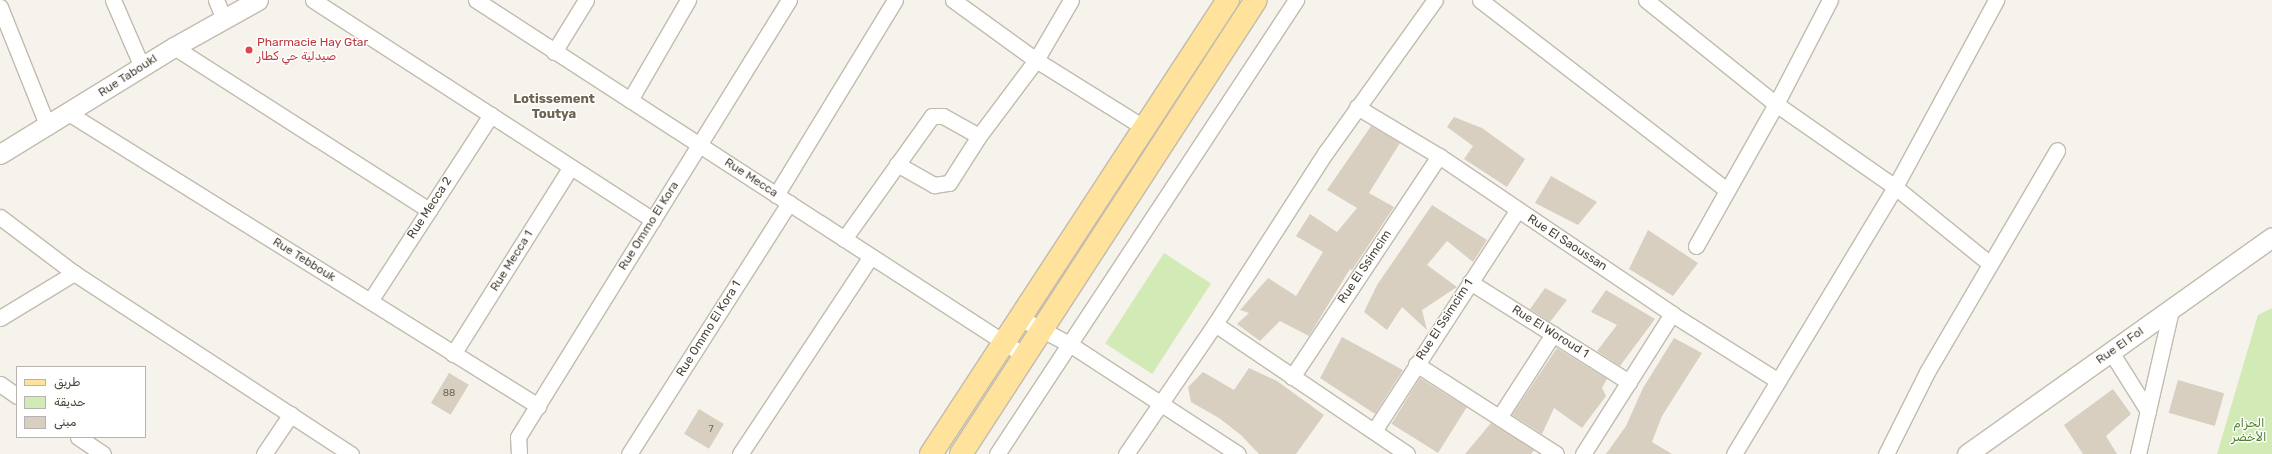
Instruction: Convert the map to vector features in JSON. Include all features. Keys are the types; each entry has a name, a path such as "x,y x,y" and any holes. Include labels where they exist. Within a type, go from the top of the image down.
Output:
{"main road":[{"path":"931,454 1228,0"},
{"path":"961,454 1256,0"}],"street":[{"path":"113,0 142,67"},
{"path":"216,0 224,19"},
{"name":"Rue Taboukl","path":"0,154 70,114 174,47 258,0"},
{"path":"313,0 570,168 653,220"},
{"path":"554,52 586,0"},
{"path":"630,100 688,0"},
{"name":"Rue Ommo El Kora","path":"518,454 518,437 789,0"},
{"name":"Rue Ommo El Kora 1","path":"629,454 783,199 895,0"},
{"path":"953,0 1036,60 1145,128"},
{"path":"897,164 934,185 944,185 949,182 979,136 1036,60 1071,0"},
{"path":"997,454 1071,345 1296,0"},
{"path":"1126,454 1215,324 1357,107 1435,0"},
{"path":"1480,0 1727,190"},
{"path":"1646,0 1776,104 1895,187 1990,264"},
{"path":"1696,246 1776,104 1830,0"},
{"path":"1734,454 1777,380 1895,187 1996,0"},
{"name":"Rue Mecca","path":"484,2 554,52 871,256 1004,344 1025,356"},
{"path":"0,7 48,127"},
{"path":"174,47 429,210"},
{"name":"Rue El Saoussan","path":"1357,107 1439,156 1517,211 1575,247 1672,314 1777,380"},
{"name":"Rue Tebbouk","path":"70,114 538,406"},
{"name":"Rue Mecca 2","path":"370,301 491,115"},
{"path":"844,239 932,116 943,116 979,136"},
{"path":"1886,454 1927,372 2057,150"},
{"name":"Rue El Ssimcim","path":"1292,377 1439,156"},
{"name":"Rue Mecca 1","path":"453,354 570,168"},
{"name":"Rue El Ssimcim 1","path":"1374,431 1416,364 1517,211"},
{"path":"0,217 74,273 351,454"},
{"name":"Rue El Fol","path":"1967,454 2272,237"},
{"path":"740,454 871,256"},
{"path":"0,318 74,273"},
{"name":"Rue El Woroud 1","path":"1470,282 1629,382"},
{"path":"2138,454 2171,310"},
{"path":"1583,454 1672,314"},
{"path":"1020,318 1071,345 1160,405 1238,454"},
{"path":"1215,324 1407,454"},
{"path":"1500,416 1553,334"},
{"path":"2111,352 2148,410"},
{"path":"1416,364 1500,416 1556,454"},
{"path":"0,384 16,395"},
{"path":"264,454 291,414"},
{"path":"79,438 103,454"}],"green space":[{"path":"1164,253 1211,283 1152,374 1105,344"},
{"name":"الحزام الأخضر","path":"2272,308 2272,454 2217,454 2258,315"}],"building":[{"path":"1454,117 1482,128 1525,159 1507,187 1464,159 1473,146 1447,127"},
{"path":"1371,126 1400,143 1369,193 1394,207 1352,270 1350,269 1309,336 1280,321 1260,341 1237,324 1249,313 1240,310 1268,278 1296,296 1323,252 1296,236 1310,214 1337,232 1357,208 1327,190"},
{"path":"1551,176 1597,202 1578,225 1535,203"},
{"path":"1432,205 1487,240 1473,262 1447,241 1427,265 1457,287 1422,310 1427,330 1402,307 1387,330 1364,312 1377,285"},
{"path":"1648,230 1698,263 1673,296 1629,269"},
{"path":"1545,288 1567,300 1550,322 1530,309"},
{"path":"1606,290 1655,319 1620,366 1597,351 1617,325 1591,312"},
{"path":"1342,337 1403,370 1375,414 1320,378"},
{"path":"1674,338 1702,353 1662,416 1652,442 1672,454 1606,454 1626,426 1643,388"},
{"path":"1557,348 1607,379 1602,388 1606,396 1582,428 1554,408 1542,434 1512,415"},
{"path":"1249,368 1277,381 1324,415 1296,454 1259,454 1241,435 1219,418 1191,402 1188,387 1203,372 1234,390"},
{"path":"449,373 469,385 451,415 431,403"},
{"path":"1420,378 1467,407 1438,453 1391,424"},
{"path":"2178,380 2224,393 2215,426 2169,413"},
{"path":"2113,389 2131,414 2106,436 2117,454 2083,454 2064,425"},
{"path":"699,409 724,424 709,449 684,434"},
{"path":"1491,423 1534,450 1531,454 1465,454"}],"place":[{"name":"Pharmacie Hay Gtar صيدلية حي كطار","path":"249,50"}],"district":[{"name":"Lotissement Toutya","path":"554,108"}]}
